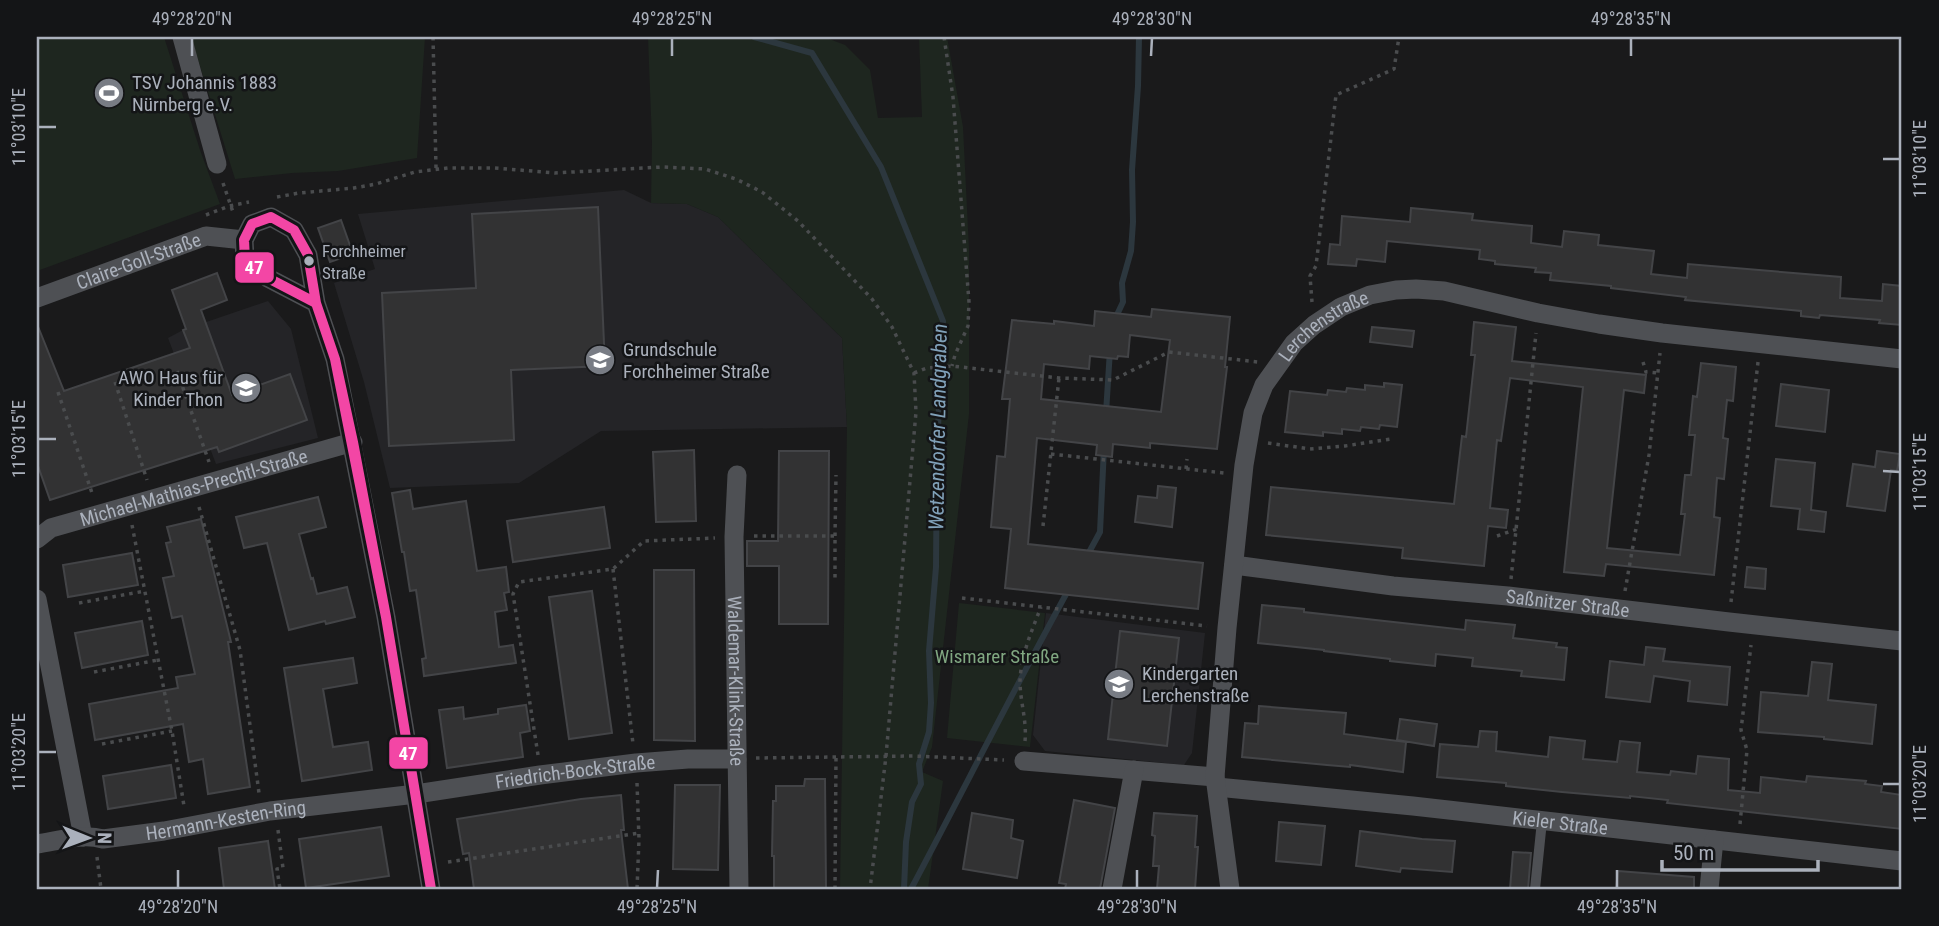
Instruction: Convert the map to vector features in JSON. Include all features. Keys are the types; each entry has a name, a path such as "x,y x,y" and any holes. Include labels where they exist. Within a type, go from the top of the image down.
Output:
{"street":[{"path":"182,37 218,164"},
{"path":"316,303 268,278 245,260 248,232 271,217 294,230 308,255 316,303 335,359 353,442 432,889"},
{"name":"Claire-Goll-Straße","path":"37,298 206,236 248,232"},
{"name":"Lerchenstraße","path":"1230,889 1216,782 1227,628 1253,413 1264,385 1277,364 1294,342 1314,325 1341,307 1370,295 1416,289 1444,291 1598,324 1902,359"},
{"name":"Michael-Mathias-Prechtl-Straße","path":"38,533 353,442"},
{"name":"Waldemar-Klink-Straße","path":"737,475 734,537 739,889"},
{"name":"Saßnitzer Straße","path":"1234,565 1393,586 1508,596 1902,640"},
{"path":"37,599 89,837"},
{"name":"Friedrich-Bock-Straße","path":"416,794 636,763 737,759"},
{"path":"1024,761 1134,770 1216,782"},
{"path":"1112,889 1134,770"},
{"name":"Kieler Straße","path":"1216,782 1902,861"},
{"name":"Hermann-Kesten-Ring","path":"37,844 164,831 268,812 416,794"},
{"path":"1709,889 1714,841"}],"lane":[{"path":"1535,889 1542,821"}],"path":[{"path":"433,37 436,168"},
{"path":"944,37 953,97 969,302 968,326 952,366"},
{"path":"1314,325 1310,276 1316,266 1336,95 1394,69 1399,37"},
{"path":"218,164 229,206 236,220 248,232"},
{"path":"269,199 299,193 354,188 436,168 495,168 555,173 662,167 705,169 736,179 762,192 798,221 872,299 892,327 914,373 916,412 886,757 870,889"},
{"path":"229,206 256,201"},
{"path":"1508,596 1538,313"},
{"path":"1622,610 1649,455 1662,333"},
{"path":"1729,622 1760,343"},
{"path":"914,373 927,368 952,366 1059,378 1113,380 1169,352 1277,364"},
{"path":"1643,362 1646,372 1658,373"},
{"path":"177,371 216,480"},
{"path":"1043,526 1059,378"},
{"path":"114,382 153,498"},
{"path":"58,392 100,514"},
{"path":"1249,441 1310,449 1391,439"},
{"path":"1051,454 1244,475"},
{"path":"1186,458 1186,469"},
{"path":"835,581 836,475"},
{"path":"194,486 240,650 268,812 283,868 277,869 280,889"},
{"path":"128,506 188,826"},
{"path":"1497,536 1517,529"},
{"path":"540,775 513,594 519,582 613,569 644,541 835,536"},
{"path":"613,569 636,763 639,833 637,889"},
{"path":"79,603 145,591"},
{"path":"962,598 1227,628"},
{"path":"737,759 913,756 1024,761 1026,728 1020,681 1026,647 1041,607"},
{"path":"1738,843 1747,750 1741,730 1753,625"},
{"path":"94,672 158,660"},
{"path":"102,744 172,730"},
{"path":"835,889 836,757"},
{"path":"448,862 639,833"},
{"path":"89,837 101,889"}],"shaded area":[{"name":"Grundschule Forchheimer Straße","path":"624,190 651,203 687,204 718,217 842,338 847,427 601,431 519,483 390,488 364,382 334,283 375,269 358,214"},
{"name":"AWO Haus für Kinder Thon","path":"268,301 291,329 318,438 216,464 168,338 183,330"},
{"name":"Kindergarten Lerchenstraße","path":"1046,613 1205,633 1192,753 1184,765 1045,751 1033,735"}],"green space":[{"name":"TSV Johannis 1883 Nürnberg e.V.","path":"37,37 164,37 220,204 37,271"},
{"path":"191,37 425,37 417,158 338,171 235,179"},
{"path":"648,37 824,37 845,45 870,70 878,118 922,117 919,37 947,37 963,127 969,249 969,414 932,747 922,772 943,781 928,889 840,889 847,427 842,338 718,217 687,204 651,203 652,142"},
{"name":"Wismarer Straße","path":"959,603 1045,613 1030,747 947,738"}],"building":[{"path":"598,207 605,366 511,370 514,440 389,446 382,293 476,288 472,214"},
{"path":"1411,208 1473,214 1472,220 1532,226 1531,243 1562,247 1564,231 1599,235 1598,245 1654,251 1651,274 1687,278 1688,264 1841,277 1840,298 1882,301 1883,284 1902,286 1902,325 1879,323 1880,320 1801,316 1801,311 1685,300 1686,297 1550,280 1551,273 1535,272 1536,268 1495,264 1495,261 1479,259 1480,250 1387,241 1385,262 1357,259 1356,266 1328,264 1330,244 1340,245 1342,216 1410,222"},
{"path":"341,220 353,254 330,262 318,228"},
{"path":"217,273 227,300 201,310 232,395 290,374 307,420 219,452 217,447 50,500 37,463 37,324 64,391 190,348 172,290"},
{"path":"1152,309 1230,317 1217,449 1150,443 1150,448 1113,444 1112,457 1096,455 1097,445 1037,438 1028,544 1203,563 1198,609 1005,588 1011,529 991,527 997,456 1005,457 1010,399 1002,399 1012,320 1094,326 1095,311 1151,317","holes":["1130,335 1170,340 1161,412 1041,399 1044,364 1089,369 1090,356 1117,359 1118,356 1128,357"]},
{"path":"1474,322 1516,327 1512,361 1646,375 1644,393 1624,390 1607,548 1680,555 1685,514 1681,514 1685,475 1691,475 1695,435 1689,435 1693,396 1697,397 1701,363 1736,367 1733,401 1727,400 1723,438 1728,439 1724,479 1717,478 1714,517 1720,518 1714,575 1606,564 1604,576 1564,572 1583,387 1510,378 1501,441 1497,440 1490,508 1508,510 1506,528 1488,526 1484,566 1402,558 1403,548 1266,535 1271,487 1454,504 1462,436 1466,437 1475,355 1471,355"},
{"path":"1372,327 1414,331 1412,347 1370,342"},
{"path":"1384,383 1402,385 1397,427 1361,427 1360,431 1342,429 1342,434 1323,432 1323,436 1285,432 1290,391 1327,395 1328,390 1365,390 1365,385 1384,387"},
{"path":"1781,384 1829,390 1825,432 1776,426"},
{"path":"694,450 696,521 656,522 653,452"},
{"path":"779,451 829,451 828,624 779,624 779,566 747,566 747,541 778,541"},
{"path":"1877,451 1900,454 1897,471 1891,470 1885,511 1847,506 1853,464 1875,467"},
{"path":"1776,459 1815,463 1811,510 1826,512 1824,532 1798,529 1800,509 1771,506"},
{"path":"1158,486 1176,488 1172,527 1135,522 1138,496 1157,498"},
{"path":"410,490 413,509 466,501 477,571 506,567 509,592 504,593 507,610 495,612 499,647 513,645 516,663 424,676 422,659 426,658 416,590 410,591 392,493"},
{"path":"318,497 326,527 299,534 311,579 313,578 317,594 347,587 355,617 289,630 267,543 244,548 236,517"},
{"path":"604,507 610,548 513,562 507,521"},
{"path":"201,519 231,642 228,642 250,787 208,794 203,759 189,762 183,724 95,740 89,704 178,688 176,677 195,674 182,616 172,618 163,578 174,576 166,543 171,542 167,527"},
{"path":"132,553 138,585 68,597 63,565"},
{"path":"1747,567 1766,569 1765,589 1745,587"},
{"path":"654,570 694,570 695,741 654,740"},
{"path":"592,591 612,733 569,739 549,597"},
{"path":"1262,605 1465,630 1466,620 1515,625 1513,638 1557,643 1556,647 1567,648 1564,680 1521,676 1522,671 1472,666 1473,658 1436,654 1435,666 1258,643"},
{"path":"142,621 148,655 82,668 75,633"},
{"path":"1120,631 1179,638 1167,746 1108,739"},
{"path":"1646,647 1665,649 1663,661 1730,667 1727,705 1688,701 1690,681 1654,676 1650,702 1606,697 1610,661 1644,665"},
{"path":"353,658 357,683 323,689 333,747 368,742 372,770 302,781 284,668"},
{"path":"1812,662 1832,664 1828,700 1876,705 1872,744 1758,732 1761,692 1808,696"},
{"path":"526,705 530,731 520,733 523,757 447,768 439,710 463,707 464,719 498,714 498,709"},
{"path":"1259,706 1346,713 1344,734 1406,742 1403,772 1242,757 1245,723 1258,724"},
{"path":"1400,719 1437,724 1434,746 1397,740"},
{"path":"1480,731 1497,732 1496,751 1548,757 1550,737 1585,741 1583,759 1617,762 1620,741 1640,743 1637,772 1670,775 1671,771 1696,774 1698,756 1729,759 1728,790 1760,793 1761,777 1806,782 1807,776 1866,781 1865,784 1882,786 1881,792 1902,795 1902,829 1667,803 1668,800 1562,792 1506,786 1506,783 1437,777 1440,744 1478,747"},
{"path":"171,765 176,798 108,809 103,776"},
{"path":"805,779 825,779 826,889 774,889 773,801 776,801 776,786 804,786"},
{"path":"675,785 720,785 718,870 673,869"},
{"path":"621,795 624,830 621,830 628,889 474,889 469,853 463,854 457,819"},
{"path":"1074,800 1115,808 1100,889 1065,889 1066,884 1059,883"},
{"path":"972,813 1013,820 1011,838 1023,841 1017,878 963,869"},
{"path":"1154,813 1197,816 1195,889 1157,889 1159,866 1153,866"},
{"path":"1279,822 1325,826 1321,865 1276,861"},
{"path":"381,827 389,876 306,888 299,839"},
{"path":"1360,831 1455,841 1452,872 1401,868 1400,872 1356,866"},
{"path":"268,841 275,889 224,889 219,848"},
{"path":"1513,852 1531,853 1528,889 1510,889"},
{"path":"1618,871 1694,877 1694,889 1616,889"}],"waterway":[{"name":"Wetzendorfer Landgraben","path":"754,37 812,53 881,167 943,321 937,449 936,567 929,651 931,703 929,732 919,764 921,784 912,802 906,842 904,889"},
{"name":"Wetzendorfer Landgraben","path":"1115,319 1123,302 1122,283 1131,251 1139,37"},
{"name":"Wetzendorfer Landgraben","path":"1106,413 1110,350"},
{"name":"Wetzendorfer Landgraben","path":"1087,556 1100,532 1104,448"},
{"name":"Wetzendorfer Landgraben","path":"911,889 1070,587"}],"transit line":[{"name":"47","path":"271,217 294,230 308,255 316,303 268,278 245,260 244,240 252,224 271,217"},
{"name":"47","path":"316,303 335,359"},
{"name":"47","path":"335,359 386,617"},
{"name":"47","path":"335,359 386,617"},
{"name":"47","path":"386,617 431,889"}],"place":[{"name":"TSV Johannis 1883 Nürnberg e.V.","path":"109,93"},
{"name":"Forchheimer Straße","path":"309,261"},
{"name":"Grundschule Forchheimer Straße","path":"600,360"},
{"name":"AWO Haus für Kinder Thon","path":"246,388"},
{"name":"Kindergarten Lerchenstraße","path":"1119,684"}]}
